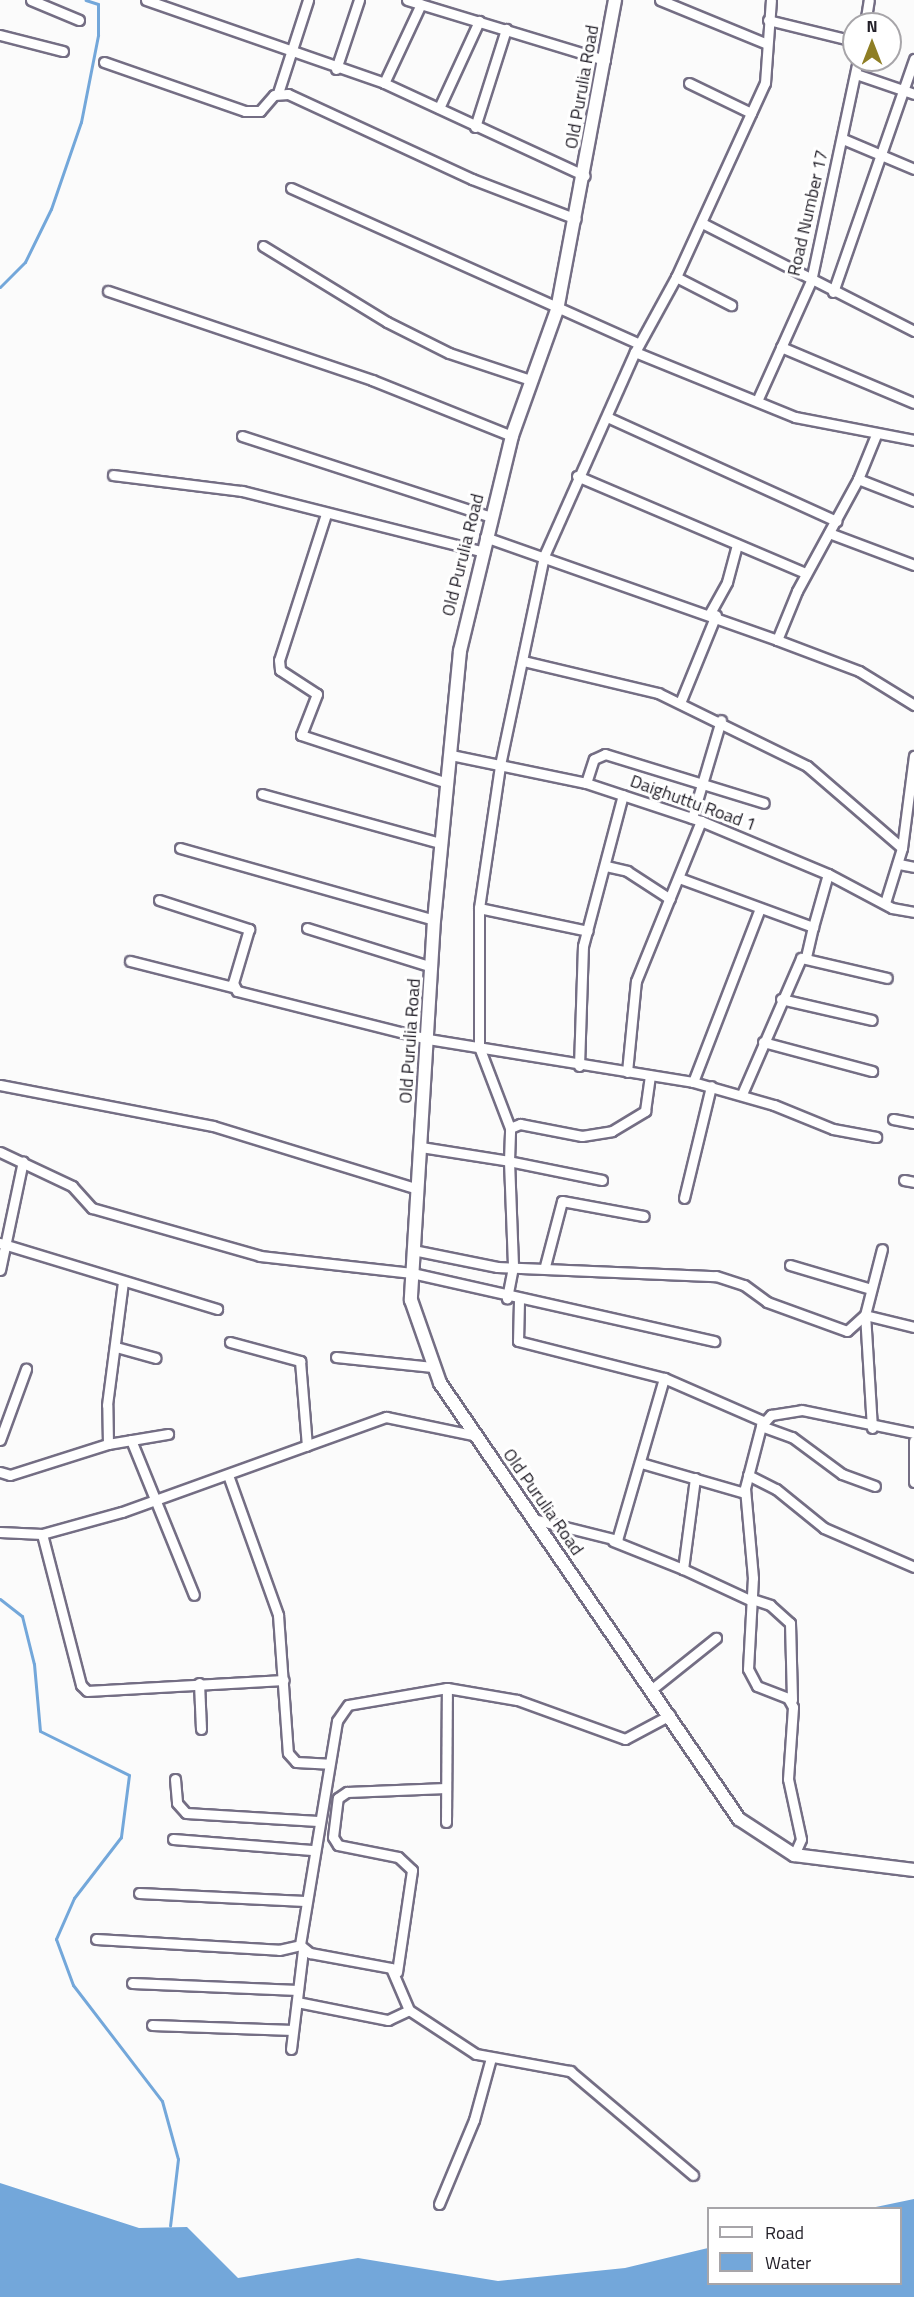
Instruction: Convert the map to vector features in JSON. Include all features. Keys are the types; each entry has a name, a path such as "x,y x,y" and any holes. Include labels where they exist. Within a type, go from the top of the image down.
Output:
{"main road":[{"name":"Old Purulia Road","path":"615,0 585,176 557,310 530,380 512,436 481,551 460,651 434,920 411,1300 432,1367 473,1435 652,1689 740,1819 794,1856 914,1870"}],"street":[{"path":"31,0 79,20"},
{"path":"146,0 220,22 292,54 384,83 585,176"},
{"path":"104,62 244,111 260,111 279,93 308,0"},
{"path":"336,69 359,0"},
{"path":"407,0 605,60"},
{"path":"660,0 765,43"},
{"path":"507,1298 513,1267 510,1128 479,1047 479,908 500,765 544,555 577,476 607,417 637,348 676,277 702,223 765,83 765,43 771,0"},
{"path":"384,83 421,4"},
{"path":"768,20 842,38"},
{"path":"439,108 479,21"},
{"path":"475,127 506,29"},
{"path":"0,35 63,51"},
{"path":"833,292 914,59"},
{"path":"856,74 914,94"},
{"name":"Road Number 17","path":"757,401 810,281 856,74"},
{"path":"689,83 752,113"},
{"path":"279,93 576,219"},
{"path":"843,139 914,169"},
{"path":"291,188 637,348 795,417 876,435 914,440"},
{"path":"702,223 810,281 914,331"},
{"path":"263,246 387,322 449,353 530,380"},
{"path":"676,277 731,305"},
{"path":"108,291 372,380 512,436"},
{"path":"781,347 914,403"},
{"path":"607,417 836,521"},
{"path":"777,640 806,573 858,479 876,435"},
{"path":"242,436 491,517"},
{"path":"113,475 242,491 326,514 481,551"},
{"path":"577,476 806,573"},
{"path":"858,479 914,501"},
{"path":"326,514 279,660 280,670 317,694 301,735 447,783"},
{"path":"829,533 914,565"},
{"path":"485,537 544,555 713,614 858,671 914,705"},
{"path":"680,702 737,544"},
{"path":"523,661 617,681 680,702 721,720 807,766 902,848"},
{"path":"627,1072 636,981 679,878 697,820 701,783 721,720"},
{"path":"586,783 600,754 764,803"},
{"name":"Daighuttu Road 1","path":"451,755 586,783 697,820 828,874 885,903 914,912"},
{"path":"885,903 899,864 914,756"},
{"path":"262,794 440,843"},
{"path":"579,1066 581,965 623,795"},
{"path":"180,848 434,920"},
{"path":"899,864 914,867"},
{"path":"606,866 627,871 670,899"},
{"path":"806,957 828,874"},
{"path":"679,878 813,927"},
{"path":"159,900 249,929 232,987"},
{"path":"479,908 588,931"},
{"path":"693,1082 760,908"},
{"path":"306,928 432,967"},
{"path":"742,1094 796,962 806,957 887,978"},
{"path":"130,961 428,1038 579,1066 711,1086 742,1094 832,1129 876,1137"},
{"path":"781,999 872,1020"},
{"path":"763,1042 872,1071"},
{"path":"510,1128 520,1124 582,1136 612,1131 645,1111 650,1075"},
{"path":"0,1085 213,1126 418,1189"},
{"path":"684,1198 711,1086"},
{"path":"893,1119 914,1123"},
{"path":"421,1147 509,1161 602,1180"},
{"path":"0,1152 72,1186 99,1211 288,1263 412,1273 519,1301 663,1326 714,1341"},
{"path":"0,1270 2,1244 23,1161"},
{"path":"904,1179 914,1182"},
{"path":"545,1266 562,1201 644,1216"},
{"path":"2,1244 217,1309"},
{"path":"872,1428 865,1315 882,1249"},
{"path":"413,1250 513,1267 545,1266 730,1279 767,1302 847,1331 865,1315"},
{"path":"790,1265 871,1289"},
{"path":"108,1444 107,1405 123,1281"},
{"path":"519,1301 518,1341 664,1378 792,1437 842,1474 875,1486"},
{"path":"865,1315 914,1327"},
{"path":"230,1342 300,1361 307,1446"},
{"path":"116,1347 156,1358"},
{"path":"336,1357 432,1367"},
{"path":"0,1440 26,1369"},
{"path":"613,1541 632,1500 664,1378"},
{"path":"762,1423 802,1410 872,1428 914,1433"},
{"path":"0,1532 42,1534 155,1500 386,1417 473,1435"},
{"path":"762,1423 745,1493 752,1600 750,1676 761,1689 792,1700"},
{"path":"0,1472 10,1475 108,1444 168,1434"},
{"path":"131,1440 194,1595"},
{"path":"914,1441 914,1482"},
{"path":"641,1463 745,1493"},
{"path":"228,1475 278,1615 291,1759 328,1764"},
{"path":"748,1475 776,1489 824,1528 883,1556 914,1567"},
{"path":"684,1569 695,1478"},
{"path":"533,1518 613,1541 684,1569 752,1600 770,1605 790,1623 792,1700 788,1779 801,1839 794,1856"},
{"path":"42,1534 81,1685 87,1691 284,1680"},
{"path":"652,1689 716,1638"},
{"path":"199,1683 201,1729"},
{"path":"446,1822 447,1688"},
{"path":"291,2049 312,1850 337,1721 348,1706 447,1688 517,1700 625,1739 670,1715"},
{"path":"175,1779 177,1803 186,1813 318,1821"},
{"path":"446,1788 347,1792 338,1798 333,1837 338,1845 398,1857 412,1870 397,1972 410,2010 456,2044 491,2058 570,2071 693,2175"},
{"path":"173,1839 312,1850"},
{"path":"139,1893 305,1901"},
{"path":"96,1939 279,1950 302,1948 370,1960 397,1972"},
{"path":"132,1983 298,1990"},
{"path":"297,2002 388,2020 410,2010"},
{"path":"152,2025 293,2030"},
{"path":"439,2204 474,2120 491,2058"}],"water":[{"path":"0,2183 139,2228 187,2227 238,2278 358,2258 498,2281 625,2268 707,2248 707,2285 902,2285 902,2207 876,2207 914,2199 914,2297 0,2297"}],"waterway":[{"path":"0,287 25,262 51,209 81,122 98,35 98,4 86,0"},
{"path":"0,1599 22,1616 34,1664 40,1731 129,1775 121,1837 74,1898 56,1939 73,1985 162,2101 178,2159 170,2226"}]}
